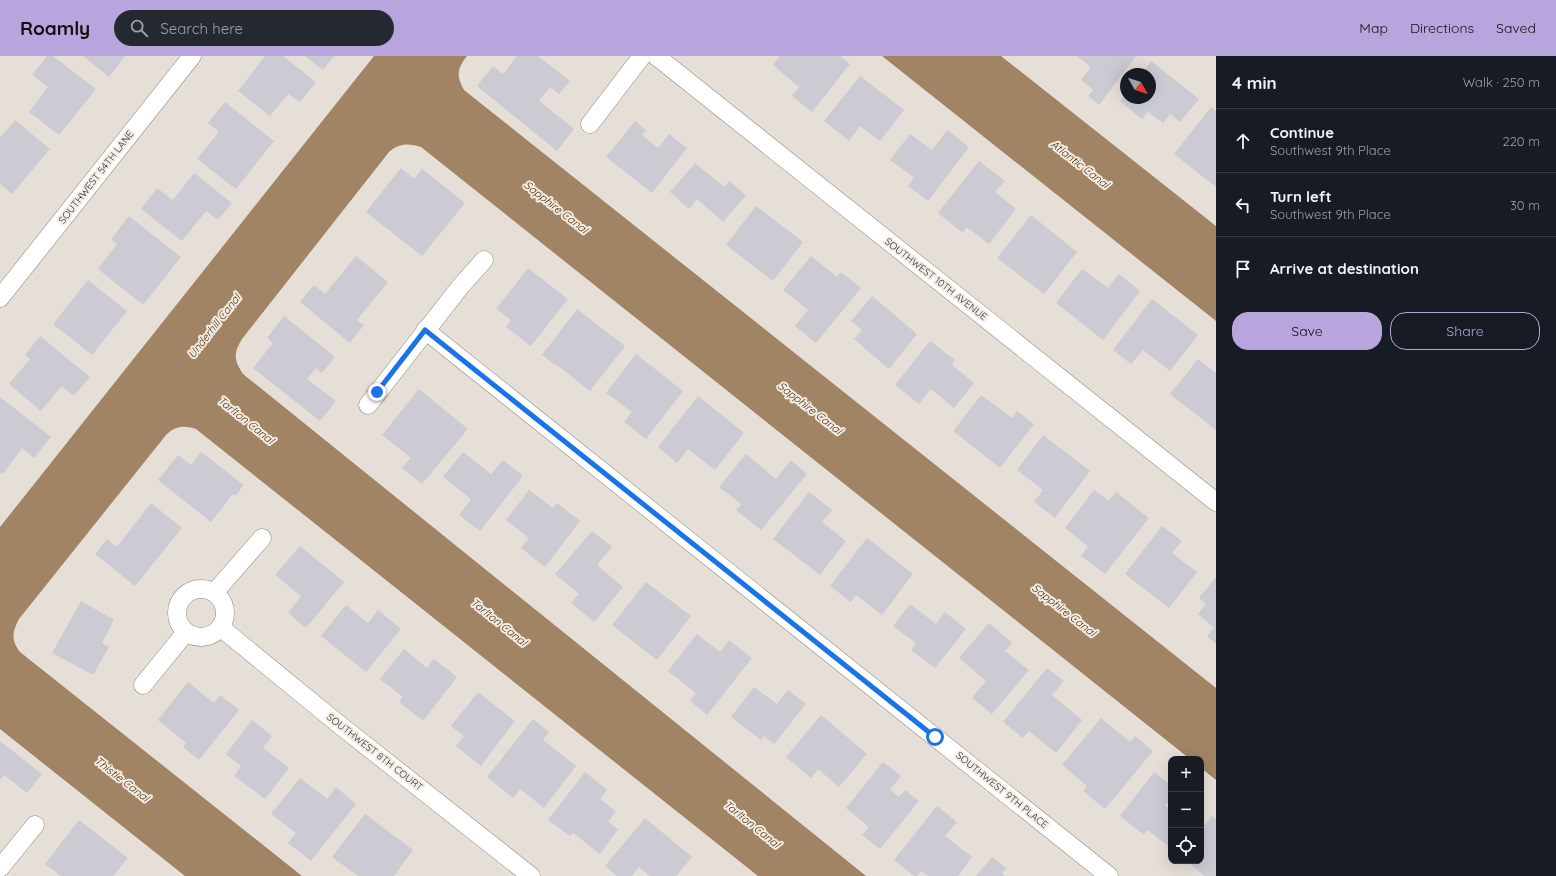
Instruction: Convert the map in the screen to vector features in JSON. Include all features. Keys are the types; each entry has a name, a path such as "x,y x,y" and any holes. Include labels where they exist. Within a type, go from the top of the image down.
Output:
{"street":[{"name":"SOUTHWEST 54TH LANE","path":"0,298 192,56"},
{"path":"590,124 642,56"},
{"name":"SOUTHWEST 10TH AVENUE","path":"656,56 1216,502"},
{"path":"368,405 425,330 484,260"},
{"name":"SOUTHWEST 9TH PLACE","path":"425,330 1109,876"},
{"path":"214,593 262,538"},
{"path":"199,589 214,593 220,598 224,605 224,620 220,627 208,636 192,636 180,626 177,618 179,602 191,591 199,589"},
{"name":"SOUTHWEST 8TH COURT","path":"220,627 531,876"},
{"path":"143,686 186,632"},
{"path":"0,868 35,825"}],"water":[{"path":"374,56 467,56 461,65 459,73 460,81 464,90 1216,688 1216,780 1204,770 1204,756 1186,756 421,147 408,144 400,145 389,152 242,339 237,349 236,361 243,374 866,876 758,876 196,429 180,427 166,435 19,619 14,632 14,640 20,652 302,876 185,876 0,729 0,527"},
{"name":"Atlantic Canal","path":"882,56 1001,56 1216,226 1216,321"}],"building":[{"path":"47,56 53,56 96,89 59,135 29,112 48,87 32,75"},
{"path":"83,56 125,56 109,77"},
{"path":"265,56 283,56 316,82 300,102 288,94 270,116 238,91"},
{"path":"305,56 334,56 323,70"},
{"path":"517,56 538,56 570,81 559,94 550,87 539,101 574,129 557,151 477,86 493,66 503,74"},
{"path":"780,56 840,56 850,64 812,112 792,96 799,87 773,65"},
{"path":"1077,56 1136,56 1127,68 1120,68 1120,77 1099,105 1088,96 1093,90 1081,80 1091,67"},
{"path":"1151,61 1199,99 1180,122 1170,114 1163,123 1148,112 1142,119 1124,104 1156,104 1156,68 1146,68"},
{"path":"860,76 904,110 880,141 860,126 849,141 824,121"},
{"path":"225,102 274,141 236,189 197,159 219,132 208,123"},
{"path":"1211,107 1216,111 1216,187 1174,154"},
{"path":"15,120 50,149 12,194 0,184 0,138"},
{"path":"635,121 646,130 642,135 658,148 669,134 687,148 652,193 606,157"},
{"path":"947,130 969,147 928,201 908,186 914,177 890,160 910,134 932,150"},
{"path":"979,161 1005,181 995,192 1016,209 989,244 967,227 963,233 938,213"},
{"path":"695,163 724,187 729,181 746,195 723,222 697,199 689,209 670,192"},
{"path":"401,168 414,179 422,169 465,203 422,256 366,212"},
{"path":"194,173 232,203 218,220 206,211 182,241 141,209 157,188 173,200"},
{"path":"756,206 803,242 773,281 726,245"},
{"path":"1031,215 1077,252 1044,294 997,258"},
{"path":"129,216 181,257 143,305 98,269 117,244 111,239"},
{"path":"356,256 388,282 357,320 364,325 350,343 300,302 314,285 325,294"},
{"path":"811,256 837,277 841,272 861,288 816,343 795,326 808,310 783,290"},
{"path":"528,268 568,299 531,346 506,327 511,320 496,309"},
{"path":"1082,269 1108,288 1119,274 1140,291 1103,340 1056,303"},
{"path":"88,280 127,311 92,355 53,324"},
{"path":"872,296 917,334 889,369 854,339 862,330 851,321"},
{"path":"1152,299 1198,335 1170,371 1143,350 1131,364 1113,350"},
{"path":"577,309 625,346 590,391 542,355"},
{"path":"284,316 335,357 322,373 316,368 307,379 336,401 320,421 253,368 273,343 267,338"},
{"path":"40,336 90,377 74,396 62,386 41,411 9,384 30,359 25,355"},
{"path":"930,341 955,360 952,365 974,383 954,408 931,389 919,404 895,385"},
{"path":"636,354 683,391 646,439 624,422 632,412 606,393"},
{"path":"1198,359 1216,373 1216,430 1170,394"},
{"path":"419,389 468,429 422,484 402,468 411,458 382,435"},
{"path":"981,395 1012,418 1017,411 1034,424 1000,468 953,431"},
{"path":"698,396 744,433 715,470 688,449 677,463 658,447"},
{"path":"0,397 51,437 34,458 22,448 3,474 0,472"},
{"path":"1043,435 1090,471 1055,518 1034,502 1043,490 1017,470"},
{"path":"201,452 244,485 235,496 233,494 211,522 158,480 178,455 191,465"},
{"path":"463,452 491,474 503,460 523,476 480,531 459,515 471,499 443,477"},
{"path":"746,454 776,479 791,460 807,474 761,530 736,510 741,504 719,487"},
{"path":"529,490 553,508 557,503 580,521 545,567 521,548 529,538 506,520"},
{"path":"1094,490 1109,501 1116,492 1149,518 1105,574 1081,556 1088,546 1065,528"},
{"path":"809,492 832,510 822,522 846,541 820,575 773,539"},
{"path":"151,503 182,528 135,586 95,554 107,539 117,547"},
{"path":"1162,526 1182,541 1172,553 1197,572 1169,608 1125,574"},
{"path":"592,531 612,547 597,565 623,587 594,622 571,603 579,594 555,574"},
{"path":"867,538 913,574 882,615 856,595 851,602 830,586"},
{"path":"300,546 344,582 306,628 288,613 301,596 275,575"},
{"path":"1216,577 1216,644 1207,636 1214,628 1198,614 1206,604 1199,598"},
{"path":"646,582 691,616 657,660 612,625"},
{"path":"81,601 114,620 102,643 109,647 93,675 52,653"},
{"path":"910,604 936,624 945,612 966,629 935,668 911,650 916,643 893,626"},
{"path":"346,605 368,623 378,610 401,629 366,672 321,636"},
{"path":"989,623 1012,643 1005,651 1029,670 992,714 972,698 986,681 959,658"},
{"path":"697,634 720,652 729,640 752,658 707,715 690,701 696,693 668,671"},
{"path":"404,649 427,668 434,659 457,677 423,721 399,702 403,697 380,679"},
{"path":"1047,668 1064,681 1052,695 1082,720 1056,753 1029,731 1023,738 1003,722"},
{"path":"188,682 214,703 220,695 239,710 199,760 183,747 186,743 158,720"},
{"path":"754,687 777,704 788,690 806,704 774,744 764,736 761,740 731,717"},
{"path":"478,692 515,721 481,766 456,746 464,736 451,726"},
{"path":"821,715 867,754 839,787 818,769 811,778 786,757"},
{"path":"1101,718 1130,742 1135,736 1153,751 1105,809 1083,791 1087,786 1062,765"},
{"path":"533,719 549,732 543,740 576,766 544,808 520,789 513,798 487,777"},
{"path":"252,720 272,736 263,748 289,768 265,799 234,776 241,766 226,754"},
{"path":"0,741 42,774 27,793 4,775 0,780"},
{"path":"883,762 901,776 890,790 899,797 905,790 919,801 880,849 862,835 869,827 846,808"},
{"path":"585,772 607,790 600,799 616,811 608,822 618,829 600,854 573,833 570,836 548,820"},
{"path":"1154,772 1168,783 1168,802 1165,806 1168,808 1168,846 1147,830 1144,835 1120,816"},
{"path":"300,778 327,799 336,787 356,804 311,861 288,843 296,833 271,814"},
{"path":"937,806 957,822 945,836 972,857 958,876 928,876 921,871 917,876 914,876 894,860"},
{"path":"365,814 413,850 394,876 358,876 332,857"},
{"path":"1212,816 1216,819 1216,876 1205,876 1190,864 1204,864 1204,826"},
{"path":"645,818 692,857 676,876 650,876 639,867 632,876 617,876 605,866"},
{"path":"79,820 128,858 113,876 61,876 45,864"},
{"path":"992,857 1006,868 1002,873 1005,876 976,876"}],"route":[{"path":"377,392 425,330 935,737"}],"water label":[{"name":"Sapphire Canal","path":"556,207"},
{"name":"Underhill Canal","path":"214,326"},
{"name":"Sapphire Canal","path":"810,408"},
{"name":"Tarlton Canal","path":"246,420"},
{"name":"Sapphire Canal","path":"1064,610"},
{"name":"Tarlton Canal","path":"499,622"},
{"name":"Thistle Canal","path":"122,779"},
{"name":"Tarlton Canal","path":"752,824"}]}
